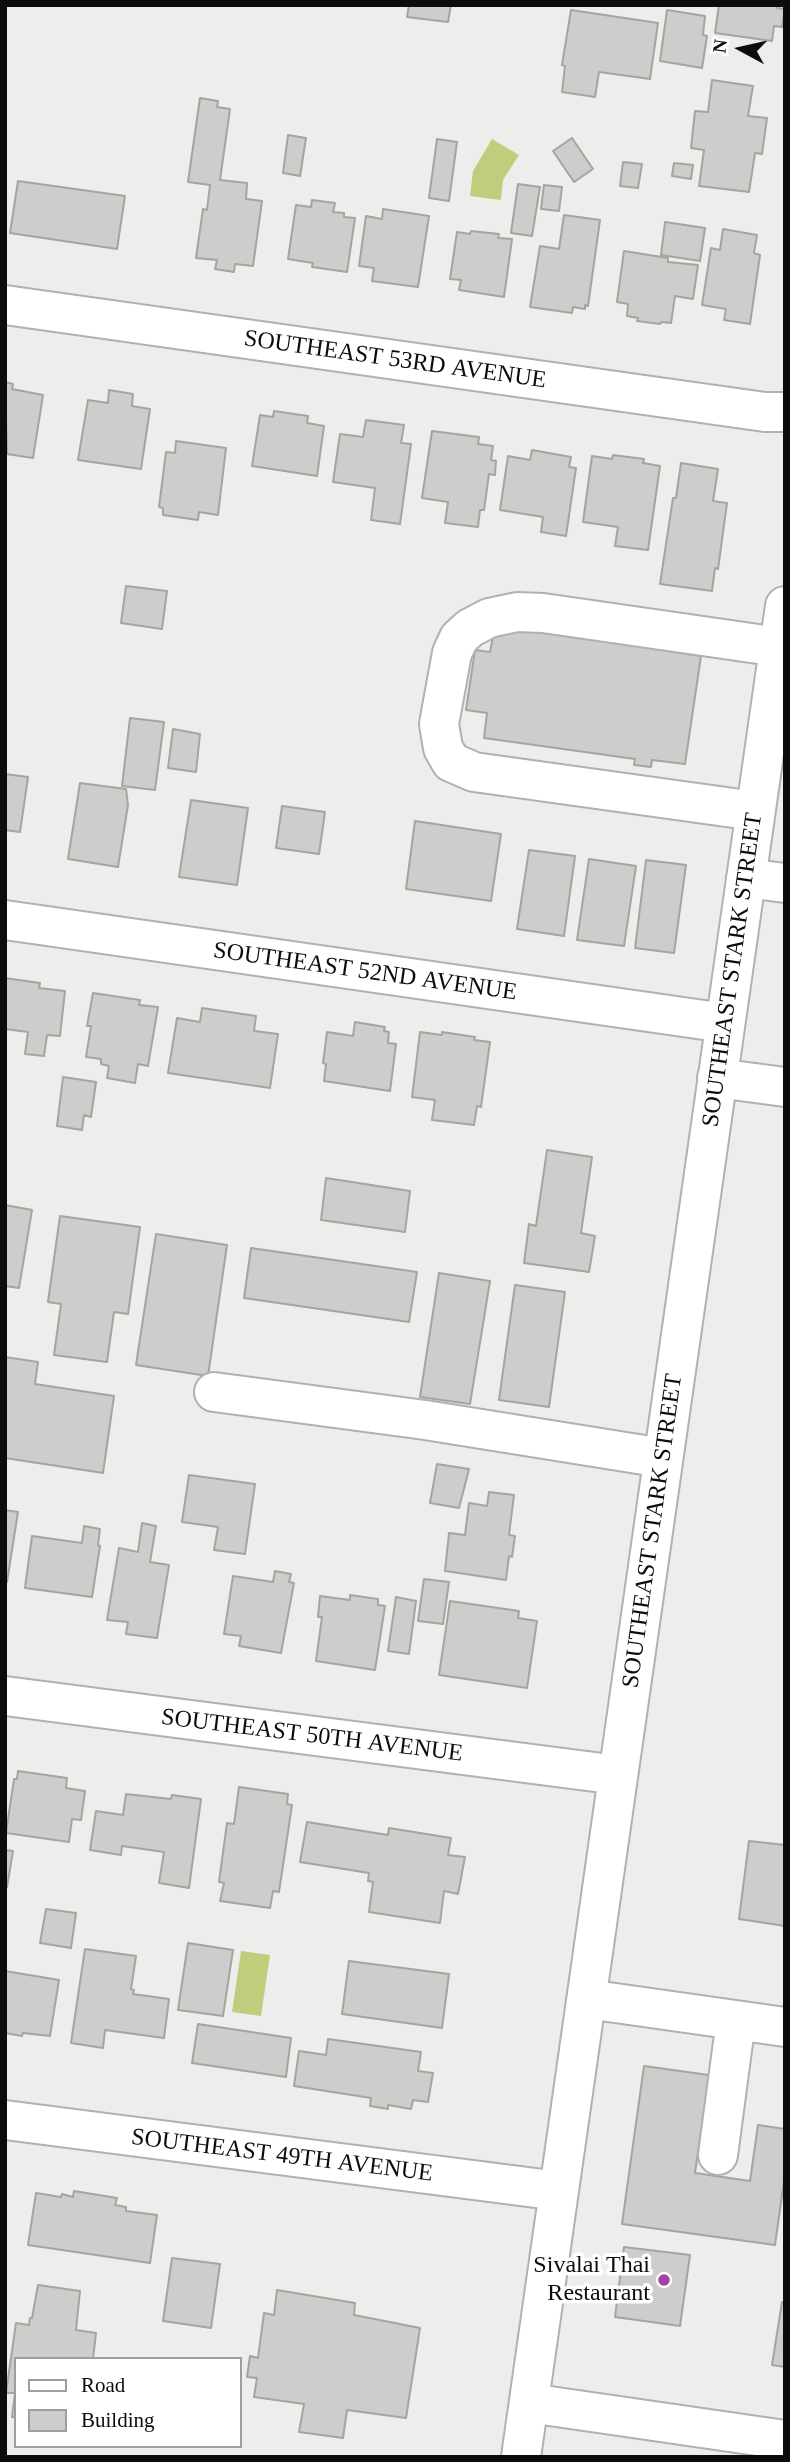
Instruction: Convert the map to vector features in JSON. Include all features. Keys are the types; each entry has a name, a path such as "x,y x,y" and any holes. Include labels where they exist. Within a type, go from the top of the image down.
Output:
{"street":[{"name":"SOUTHEAST 53RD AVENUE","path":"5,305 765,412 785,412"},
{"name":"SOUTHEAST STARK STREET","path":"521,2457 785,606"},
{"path":"755,811 474,772 451,762 443,748 439,724 455,646 470,628 489,618 517,612 543,613 779,647"},
{"path":"746,878 785,883"},
{"name":"SOUTHEAST 52ND AVENUE","path":"5,920 725,1023"},
{"path":"717,1078 785,1087"},
{"path":"214,1392 425,1420 663,1458"},
{"name":"SOUTHEAST 50TH AVENUE","path":"5,1696 618,1775"},
{"path":"587,1999 785,2027"},
{"path":"718,2155 736,2020"},
{"name":"SOUTHEAST 49TH AVENUE","path":"5,2120 559,2191"},
{"path":"528,2403 785,2440"}],"shaded area":[{"path":"492,139 519,155 503,180 501,200 470,196 473,171"},
{"path":"241,1951 270,1955 261,2016 232,2012"}],"building":[{"path":"409,5 451,5 448,22 407,17"},
{"path":"719,5 777,5 777,8 785,9 782,27 774,26 772,41 715,33"},
{"path":"571,10 658,23 650,79 599,72 595,97 562,92 565,66 562,65"},
{"path":"667,10 705,16 703,35 707,36 702,68 660,61"},
{"path":"712,80 753,86 748,116 767,118 762,154 755,153 749,192 699,186 704,150 691,148 695,111 708,112"},
{"path":"200,98 218,101 217,107 230,109 220,180 247,183 246,199 262,201 253,266 235,264 234,272 215,269 217,260 196,258 203,209 207,210 210,185 188,182"},
{"path":"288,135 306,138 300,176 283,173"},
{"path":"572,138 593,169 574,182 553,151"},
{"path":"437,139 457,142 449,201 429,198"},
{"path":"623,162 642,164 638,188 620,186"},
{"path":"674,163 693,165 691,179 672,176"},
{"path":"18,181 125,196 117,249 10,233"},
{"path":"518,184 540,187 532,236 511,233"},
{"path":"544,185 562,187 559,211 541,209"},
{"path":"312,200 335,203 333,212 355,218 347,272 312,267 313,263 288,259 296,205 311,207"},
{"path":"383,209 429,216 418,287 372,281 374,268 359,266 366,216 382,219"},
{"path":"564,215 600,220 588,306 585,305 585,309 573,307 572,313 530,307 540,246 559,249"},
{"path":"665,222 705,228 700,261 661,255"},
{"path":"723,229 757,235 754,253 760,255 750,324 724,320 726,309 702,305 711,248 720,250"},
{"path":"471,231 499,234 498,238 512,239 504,297 459,290 461,280 450,279 457,232 470,234"},
{"path":"624,251 668,258 668,262 698,265 693,299 675,296 671,323 637,321 638,318 627,316 628,304 617,302"},
{"path":"5,382 13,384 12,389 43,395 33,458 7,454"},
{"path":"109,390 133,394 132,406 150,409 141,469 78,460 88,400 108,403"},
{"path":"274,411 308,416 307,423 324,426 317,476 252,466 260,415 273,417"},
{"path":"366,420 404,425 401,443 411,444 400,524 371,520 375,488 333,482 340,434 363,437"},
{"path":"432,431 479,437 478,444 493,446 491,460 496,461 495,475 489,474 484,510 480,510 478,527 445,523 448,502 422,498"},
{"path":"176,441 226,448 218,515 199,512 198,520 163,515 163,508 159,507 166,452 175,453"},
{"path":"532,450 571,457 569,467 576,468 566,536 541,532 543,517 500,510 508,456 530,460"},
{"path":"613,455 644,459 643,463 660,466 648,550 615,546 618,527 583,522 592,456 612,459"},
{"path":"681,463 718,469 713,501 727,503 718,569 715,568 712,591 660,584"},
{"path":"126,586 167,591 162,629 121,623"},
{"path":"495,626 651,648 652,641 668,643 668,651 701,656 685,764 652,760 651,767 634,765 635,759 484,738 487,713 466,710 475,650 490,652"},
{"path":"130,718 164,722 155,790 122,786"},
{"path":"173,729 200,734 196,772 168,768"},
{"path":"5,774 28,777 20,832 5,830"},
{"path":"80,783 126,789 128,805 118,867 68,859"},
{"path":"191,800 248,808 237,885 179,877"},
{"path":"282,806 325,812 319,854 276,848"},
{"path":"415,821 501,834 491,901 406,889"},
{"path":"529,850 575,856 564,936 517,929"},
{"path":"589,859 636,866 624,946 577,940"},
{"path":"646,860 686,865 674,953 635,948"},
{"path":"5,978 40,983 39,988 65,991 60,1036 47,1035 44,1056 25,1054 28,1032 5,1029"},
{"path":"93,993 140,1000 139,1005 158,1007 148,1066 138,1064 135,1083 107,1078 109,1066 101,1064 101,1059 86,1057 91,1026 87,1026"},
{"path":"202,1008 256,1016 254,1031 278,1034 270,1088 168,1073 177,1018 200,1022"},
{"path":"355,1022 385,1027 384,1031 389,1032 388,1043 396,1044 390,1091 324,1081 327,1032 353,1036"},
{"path":"420,1032 442,1035 442,1032 490,1042 481,1107 477,1106 474,1125 432,1120 435,1100 412,1097"},
{"path":"63,1077 96,1082 91,1117 84,1115 82,1130 57,1126"},
{"path":"547,1150 592,1157 581,1233 595,1236 589,1272 524,1263 529,1224 536,1226"},
{"path":"326,1178 410,1191 405,1232 321,1220"},
{"path":"5,1205 32,1210 19,1288 5,1286"},
{"path":"60,1216 140,1227 128,1314 114,1312 107,1362 54,1355 61,1304 48,1302"},
{"path":"156,1234 227,1245 208,1376 136,1365"},
{"path":"251,1248 417,1272 409,1322 244,1298"},
{"path":"439,1273 490,1281 470,1404 420,1397"},
{"path":"515,1285 565,1292 549,1407 499,1400"},
{"path":"5,1357 38,1362 35,1384 114,1396 103,1473 5,1458"},
{"path":"437,1464 469,1469 459,1508 430,1503"},
{"path":"189,1475 255,1484 245,1554 214,1550 218,1527 182,1522"},
{"path":"489,1492 514,1495 509,1535 515,1536 506,1580 445,1571 449,1533 465,1535 469,1503 487,1506"},
{"path":"5,1510 18,1512 7,1582 5,1582"},
{"path":"142,1523 156,1526 150,1562 169,1565 157,1638 126,1634 128,1622 107,1620 119,1548 138,1552"},
{"path":"84,1526 100,1529 92,1597 25,1588 32,1536 82,1543"},
{"path":"275,1571 291,1574 289,1582 294,1583 281,1653 239,1646 241,1636 224,1634 233,1576 273,1582"},
{"path":"424,1579 449,1582 443,1624 418,1621"},
{"path":"350,1595 378,1599 378,1605 385,1606 375,1670 316,1661 322,1617 318,1617 320,1596 350,1600"},
{"path":"396,1597 416,1601 409,1654 388,1651"},
{"path":"450,1601 519,1611 518,1618 537,1621 527,1688 439,1675"},
{"path":"18,1771 67,1778 66,1788 85,1791 81,1820 72,1819 69,1842 6,1833 14,1779 17,1779"},
{"path":"239,1787 288,1794 287,1804 292,1805 279,1892 273,1891 270,1908 220,1901 224,1883 219,1882 227,1823 234,1824"},
{"path":"126,1794 201,1799 189,1888 159,1883 164,1852 122,1846 121,1855 90,1850 96,1811 123,1815"},
{"path":"307,1822 388,1835 389,1828 451,1838 448,1855 465,1857 458,1894 444,1891 440,1923 369,1912 373,1882 368,1881 369,1873 300,1862"},
{"path":"749,1841 785,1845 785,1926 739,1919"},
{"path":"5,1850 13,1851 7,1887 5,1887"},
{"path":"46,1909 76,1913 71,1948 40,1943"},
{"path":"188,1943 233,1950 223,2016 178,2010"},
{"path":"85,1949 136,1956 131,1989 134,1990 133,1994 169,1999 164,2038 105,2030 103,2048 71,2043"},
{"path":"349,1961 449,1974 442,2028 342,2014"},
{"path":"5,1971 59,1980 50,2036 5,2033"},
{"path":"198,2024 291,2038 286,2077 192,2063"},
{"path":"328,2039 421,2052 418,2071 433,2073 428,2102 413,2100 411,2109 388,2105 388,2109 370,2106 371,2098 294,2086 299,2051 326,2055"},
{"path":"644,2066 709,2075 695,2173 750,2181 758,2125 785,2129 785,2174 775,2245 622,2224"},
{"path":"74,2191 117,2198 115,2205 126,2207 126,2211 157,2215 150,2263 28,2245 36,2193 73,2197"},
{"path":"624,2247 690,2255 680,2326 615,2317"},
{"path":"172,2258 220,2264 211,2328 163,2321"},
{"path":"38,2285 80,2291 76,2330 96,2333 93,2357 14,2357 14,2393 6,2393 16,2323 29,2325"},
{"path":"277,2290 355,2303 354,2315 420,2328 406,2418 347,2410 343,2438 299,2432 304,2404 254,2397 257,2378 247,2377 250,2356 258,2358 264,2313 274,2315"},
{"path":"782,2302 785,2303 785,2367 772,2365"}],"place":[{"name":"Sivalai Thai Restaurant","path":"664,2280"}]}
